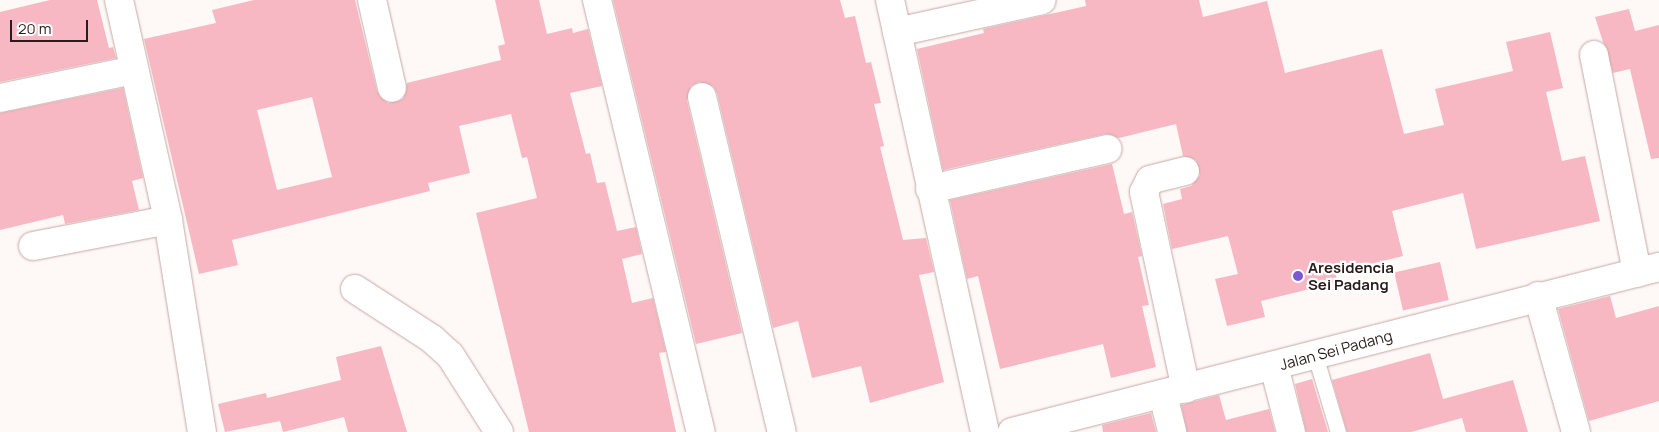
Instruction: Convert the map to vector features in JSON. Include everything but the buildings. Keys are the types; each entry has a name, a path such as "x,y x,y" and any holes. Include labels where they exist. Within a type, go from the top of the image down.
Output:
{"street":[{"path":"119,0 168,220 202,432"},
{"path":"372,0 392,88"},
{"path":"597,0 701,432"},
{"path":"890,0 930,189 986,432"},
{"path":"897,32 1042,0"},
{"path":"1594,55 1648,270"},
{"path":"0,98 134,70"},
{"path":"702,97 782,432"},
{"path":"930,189 1108,149"},
{"path":"1172,432 1175,392 1144,185 1150,180 1185,171"},
{"path":"33,246 168,220"},
{"name":"Jalan Sei Padang","path":"1012,432 1073,425 1175,392 1538,296 1648,270"},
{"path":"355,289 432,338 450,355 500,432"},
{"path":"1538,296 1576,432"},
{"path":"1274,366 1291,432"}],"lane":[{"path":"1314,355 1338,432"}],"place":[{"name":"Aresidencia Sei Padang","path":"1298,276"}]}
